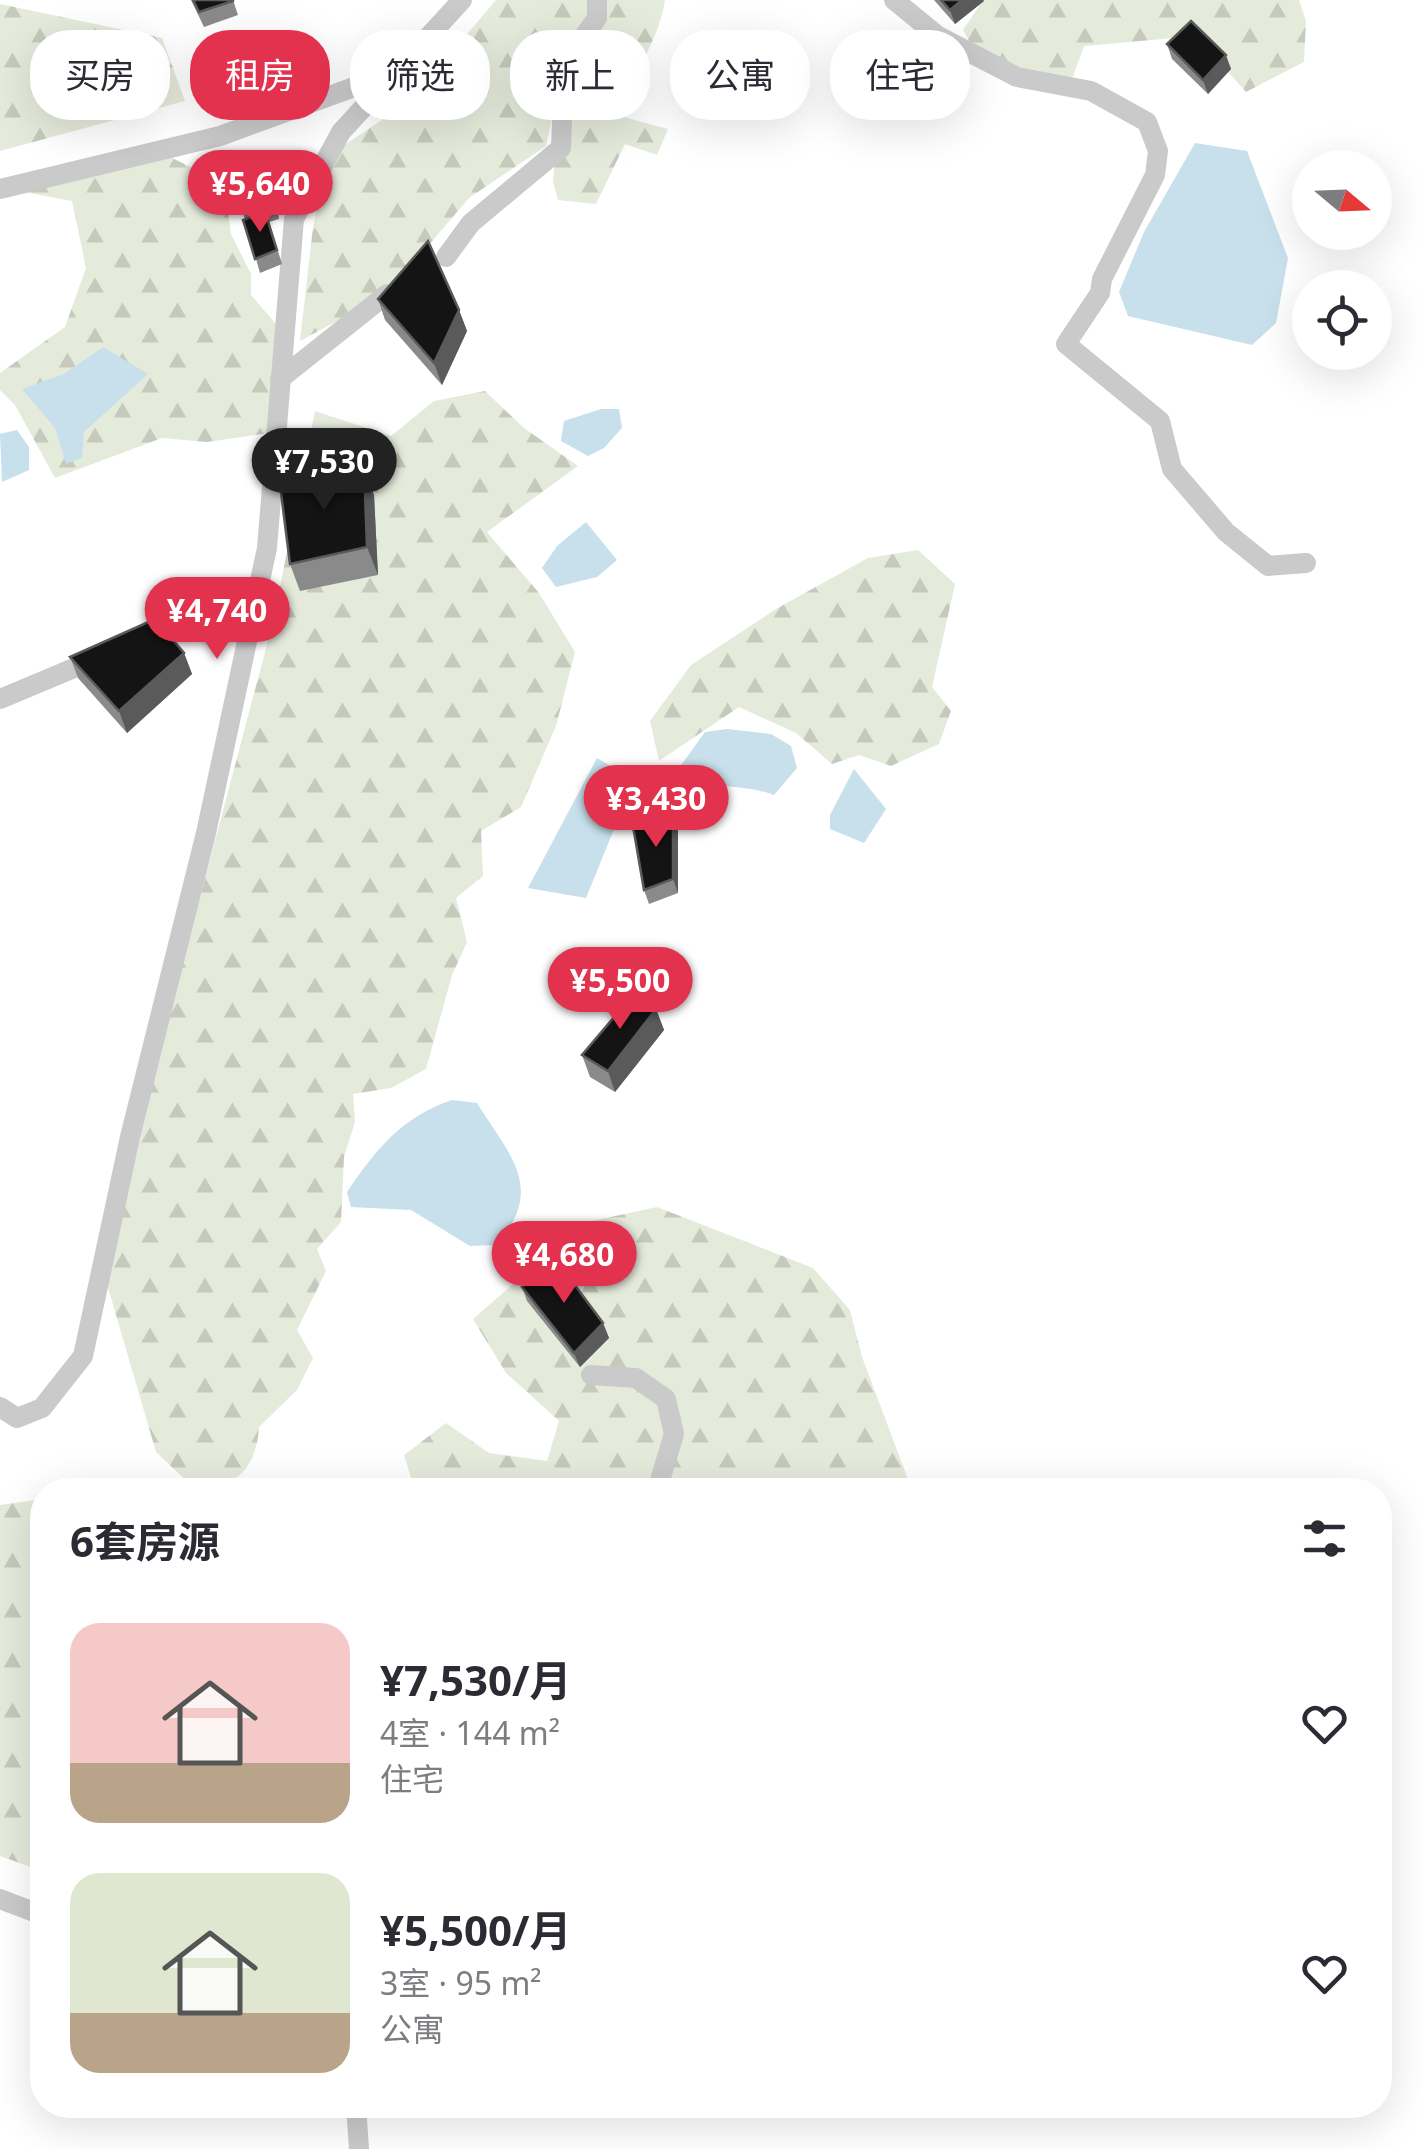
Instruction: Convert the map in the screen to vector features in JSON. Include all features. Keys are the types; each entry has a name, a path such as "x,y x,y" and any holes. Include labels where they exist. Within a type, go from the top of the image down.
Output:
{"street":[{"path":"432,30 462,0"},
{"path":"446,258 471,223 561,148 564,64 597,18 597,0"},
{"path":"894,0 938,36 1017,77 1092,91 1146,122 1158,151 1155,175 1102,279 1100,293 1066,344 1160,422 1172,469 1226,532 1268,566 1306,563"},
{"path":"0,189 220,136 350,88"},
{"path":"0,1407 17,1418 42,1408 84,1356 267,548 294,219 351,120"},
{"path":"280,380 388,294"},
{"path":"0,700 260,584"},
{"path":"591,1375 636,1378 666,1399 674,1434 661,1478"},
{"path":"0,1899 30,1910"},
{"path":"357,2118 359,2149"}],"green space":[{"path":"496,0 665,0 650,46 650,30 510,30 510,120 552,120 546,146 469,198 387,294 300,341 313,227 328,156 382,120 490,120 490,30 470,30"},
{"path":"983,0 1299,0 1306,21 1304,62 1246,92 1196,36 1084,46 1069,87 978,57 970,43 970,30 963,30"},
{"path":"0,4 124,30 30,30 30,120 115,120 0,151"},
{"path":"170,60 185,101 170,105"},
{"path":"558,120 635,120 668,129 657,155 625,144 596,204 558,200 553,181"},
{"path":"170,157 203,173 226,196 231,234 251,274 251,295 276,324 276,432 207,442 162,438 55,478 15,405 0,390 0,373 65,327 86,268 72,201 3,188"},
{"path":"485,391 524,428 578,466 487,532 539,593 575,652 556,726 521,807 481,831 483,876 456,898 467,942 452,975 426,1069 391,1088 353,1094 355,1122 344,1157 341,1222 317,1249 326,1271 297,1330 313,1358 297,1390 259,1427 254,1453 242,1473 236,1478 183,1478 156,1452 102,1267 273,622 315,411 391,436 434,401"},
{"path":"918,550 955,584 932,687 951,711 939,744 891,766 859,755 832,764 796,733 739,707 659,761 650,721 691,665 776,609 868,558"},
{"path":"657,1207 813,1268 850,1310 862,1357 907,1478 411,1478 404,1455 446,1423 489,1453 547,1461 559,1421 506,1373 473,1319 583,1223"},
{"path":"30,1501 30,1867 0,1856 0,1505"}],"water":[{"path":"1195,143 1247,151 1288,258 1276,323 1252,345 1128,316 1119,292 1144,232"},
{"path":"103,347 148,374 84,432 82,458 66,464 55,428 22,389 64,374"},
{"path":"601,409 619,409 622,428 604,448 588,456 561,441 564,421"},
{"path":"17,430 29,447 29,470 2,482 0,434"},
{"path":"586,522 617,560 597,577 556,587 542,568 557,546"},
{"path":"727,729 771,734 791,746 797,768 774,795 705,781 679,768 705,732"},
{"path":"597,758 634,780 586,898 528,888"},
{"path":"854,769 886,809 864,843 830,829 830,815"},
{"path":"452,1100 477,1103 518,1172 519,1206 496,1245 470,1246 411,1210 351,1207 347,1192 380,1148 404,1125"}],"building":[{"path":"193,0 233,0 233,1 199,12"},
{"path":"941,0 962,0 950,10"},
{"path":"1191,21 1226,55 1203,80 1167,44"},
{"path":"267,171 274,205 243,213 235,178"},
{"path":"265,212 277,250 255,259 243,220"},
{"path":"428,241 459,310 434,363 378,299"},
{"path":"364,467 367,547 290,564 279,477"},
{"path":"155,619 184,653 119,711 70,657"},
{"path":"673,811 673,879 644,890 633,826"},
{"path":"637,990 656,1009 608,1071 582,1055"},
{"path":"557,1261 603,1323 574,1353 522,1287"}]}
